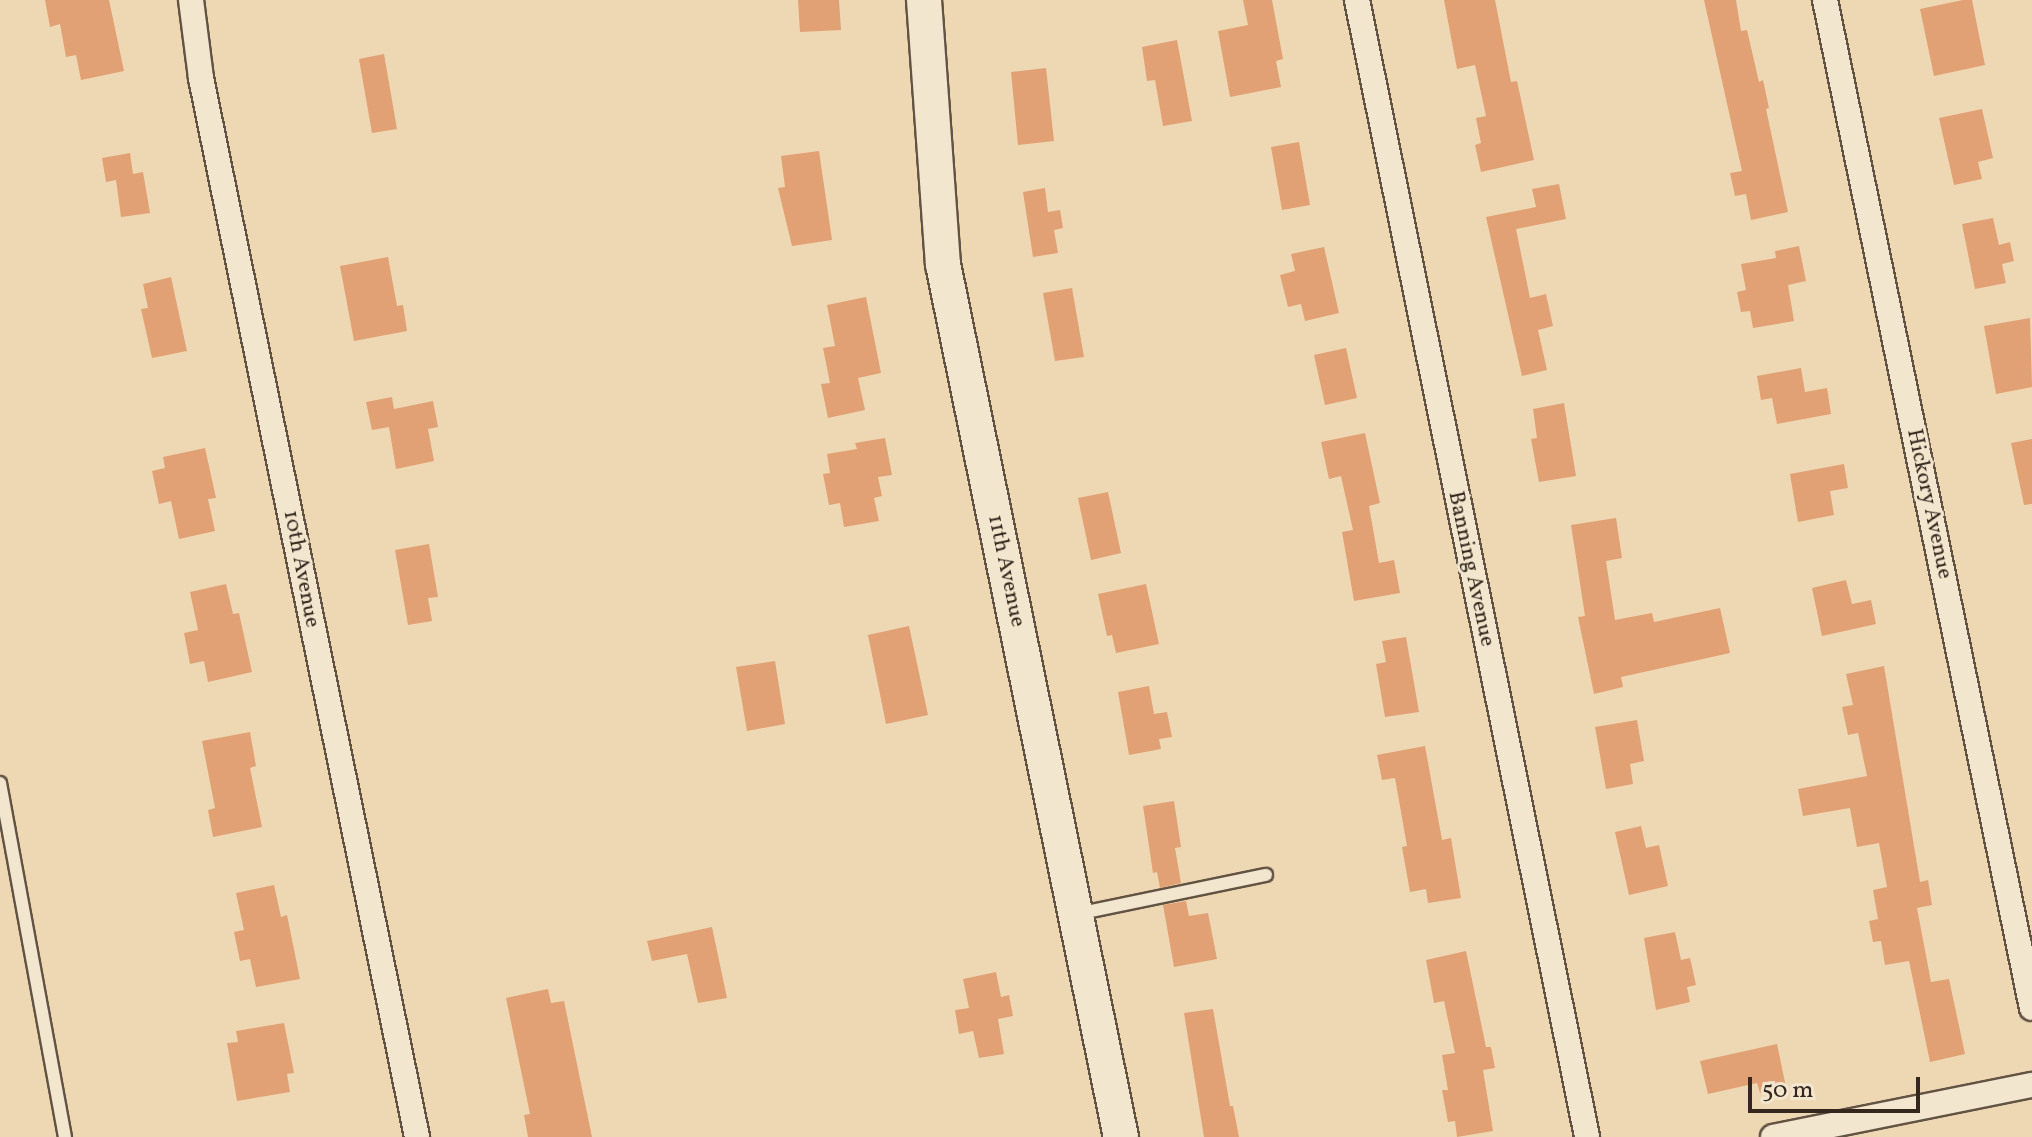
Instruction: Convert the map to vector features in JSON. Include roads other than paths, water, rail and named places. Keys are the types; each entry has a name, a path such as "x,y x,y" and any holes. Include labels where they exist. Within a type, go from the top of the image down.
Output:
{"main road":[{"name":"11th Avenue","path":"924,0 943,264 1121,1137"}],"street":[{"name":"10th Avenue","path":"191,0 201,78 417,1137"},
{"name":"Banning Avenue","path":"1357,0 1587,1137"},
{"name":"Hickory Avenue","path":"1825,0 2032,1008"},
{"path":"1773,1137 2032,1085"}],"lane":[{"path":"0,783 65,1137"},
{"path":"1077,914 1266,875"}]}
